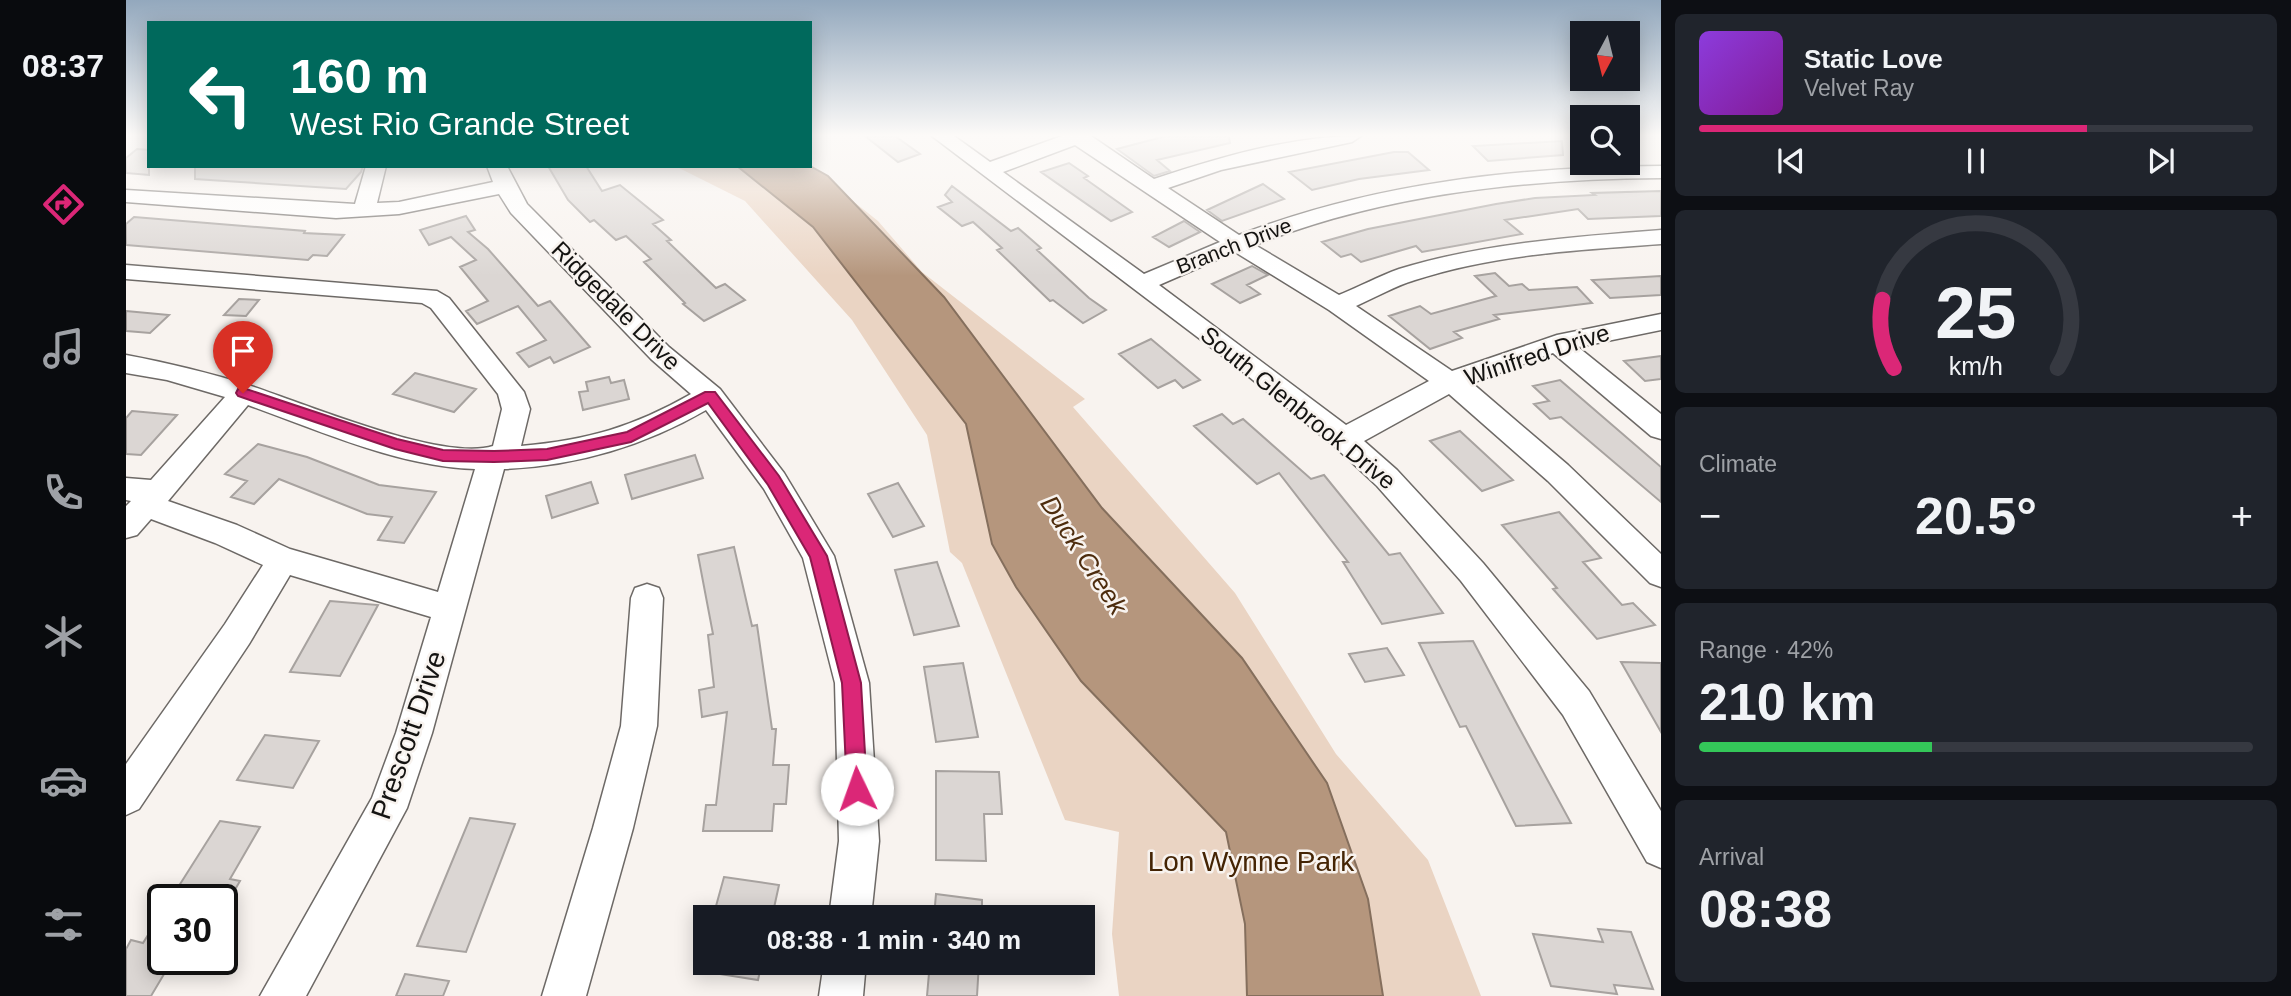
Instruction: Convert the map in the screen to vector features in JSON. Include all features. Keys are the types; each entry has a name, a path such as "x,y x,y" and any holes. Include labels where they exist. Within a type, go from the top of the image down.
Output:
{"street":[{"path":"364,210 372,182"},
{"path":"126,196 336,211 364,210 399,208 480,182"},
{"name":"Ridgedale Drive","path":"505,182 519,208 559,250 660,353 710,396 774,481 818,556 852,683 859,841 851,905"},
{"name":"South Glenbrook Drive","path":"1005,182 1246,361 1344,439 1387,478 1430,523 1576,703 1661,848"},
{"path":"1145,182 1236,243 1338,304 1466,392 1525,442 1661,574"},
{"path":"1152,187 1165,182"},
{"name":"Branch Drive","path":"1142,284 1236,243 1318,215 1423,191 1481,182"},
{"path":"1338,304 1405,275 1450,263 1537,246 1661,237"},
{"name":"Prescott Drive","path":"126,272 428,296 440,303 511,392 516,410 499,456 414,733 388,808 282,996"},
{"name":"Winifred Drive","path":"1344,439 1451,383 1510,358 1608,330 1661,322"},
{"path":"1557,343 1661,429"},
{"path":"126,365 200,379 395,444 443,456 547,455 631,436 710,396"},
{"path":"243,393 139,503 226,534 284,560 450,609"},
{"path":"126,796 237,634 284,560"},
{"path":"564,996 613,828 639,726 647,598"},
{"path":"841,996 843,975"}],"green space":[{"name":"Lon Wynne Park","path":"708,182 830,182 878,221 922,272 1085,399 1073,407 1235,593 1336,754 1428,860 1481,996 1119,996 1112,934 1119,832 1065,820 962,563 950,552 927,435 852,320 745,201"}],"water":[{"name":"Duck Creek","path":"758,182 834,182 944,297 1102,508 1242,658 1327,783 1368,899 1383,996 1247,996 1245,924 1226,832 1081,681 1016,587 992,544 966,424 813,227"}],"building":[{"path":"248,182 352,182 346,189"},
{"path":"558,182 597,182 602,191 620,185 663,220 653,224 716,288 725,284 745,300 704,321 683,304 685,303 644,262 651,259 626,236 616,240 594,220 590,222 568,200"},
{"path":"1056,182 1090,182 1132,212 1111,221"},
{"path":"1302,182 1344,182 1312,190"},
{"path":"1263,184 1284,199 1222,221 1207,210"},
{"path":"952,186 1011,231 1018,228 1041,248 1037,250 1106,310 1083,323 1053,300 1050,301 997,250 1002,248 973,222 962,226 938,207 952,202 945,195"},
{"path":"1661,191 1661,216 1588,219 1578,209 1505,220 1522,234 1422,252 1416,246 1361,262 1351,254 1341,257 1322,242 1368,229 1535,198"},
{"path":"466,216 475,230 468,232 488,249 538,306 550,301 590,347 554,363 550,357 529,367 517,353 546,340 518,306 477,324 466,311 488,301 460,267 476,260 451,237 429,245 420,230"},
{"path":"134,217 344,235 327,256 313,255 308,260 126,245 126,224"},
{"path":"1184,221 1200,232 1169,247 1153,237"},
{"path":"1252,266 1268,275 1247,285 1260,294 1240,303 1212,284"},
{"path":"1495,273 1509,286 1522,284 1529,290 1577,287 1592,303 1494,315 1499,319 1454,332 1462,338 1430,349 1389,316 1420,306 1431,314 1496,296 1475,276"},
{"path":"1661,276 1661,295 1610,298 1592,280"},
{"path":"239,299 259,300 246,316 224,315"},
{"path":"126,311 169,315 150,333 126,331"},
{"path":"1151,339 1200,380 1183,388 1175,380 1158,388 1119,354"},
{"path":"1661,356 1661,379 1645,381 1624,361"},
{"path":"415,373 476,389 454,412 393,394"},
{"path":"609,377 611,383 624,380 629,399 583,410 579,392 588,391 586,382"},
{"path":"1560,380 1661,467 1661,502 1561,417 1550,419 1534,404 1549,401 1533,386"},
{"path":"132,411 177,415 141,455 126,454 126,418"},
{"path":"1222,414 1233,424 1243,419 1311,479 1324,475 1389,555 1400,553 1443,613 1382,624 1343,562 1348,562 1279,473 1257,484 1194,426"},
{"path":"1460,431 1513,480 1482,491 1430,441"},
{"path":"258,444 307,457 379,485 436,492 404,543 378,540 392,517 367,514 279,479 254,504 231,497 247,481 225,474"},
{"path":"695,455 703,478 632,499 625,475"},
{"path":"591,482 598,503 552,518 546,496"},
{"path":"898,483 924,526 893,537 868,494"},
{"path":"1559,512 1601,558 1583,562 1622,605 1633,603 1655,625 1597,639 1502,525"},
{"path":"734,547 752,626 757,625 772,729 776,729 773,765 789,765 786,804 774,804 772,831 703,831 706,805 716,805 727,712 702,717 699,690 714,687 708,635 713,634 698,555"},
{"path":"937,562 959,626 914,635 895,570"},
{"path":"330,601 378,605 340,676 290,672"},
{"path":"1473,641 1571,823 1516,826 1466,726 1460,727 1419,643"},
{"path":"1387,648 1404,675 1365,682 1349,654"},
{"path":"1621,662 1661,663 1661,732"},
{"path":"963,663 978,737 936,742 924,667"},
{"path":"265,735 319,741 293,788 237,780"},
{"path":"936,771 999,772 1002,814 984,814 986,861 936,860"},
{"path":"470,818 515,824 466,952 417,946"},
{"path":"220,821 260,827 230,879 240,881 238,884 180,884"},
{"path":"724,877 779,885 775,905 716,905"},
{"path":"936,894 982,900 982,905 935,905"},
{"path":"1598,929 1631,932 1653,989 1614,985 1617,994 1551,986 1533,934 1603,942"},
{"path":"147,937 147,975 163,975 151,996 126,996 126,949 131,940 143,943"},
{"path":"405,974 449,981 443,996 396,996"},
{"path":"726,975 759,975 758,980"},
{"path":"929,975 978,975 977,996 927,996"}],"route":[{"path":"243,393 395,444 443,456 494,457 547,455 631,436 710,396 774,481 818,556 852,683 857,789"}]}
